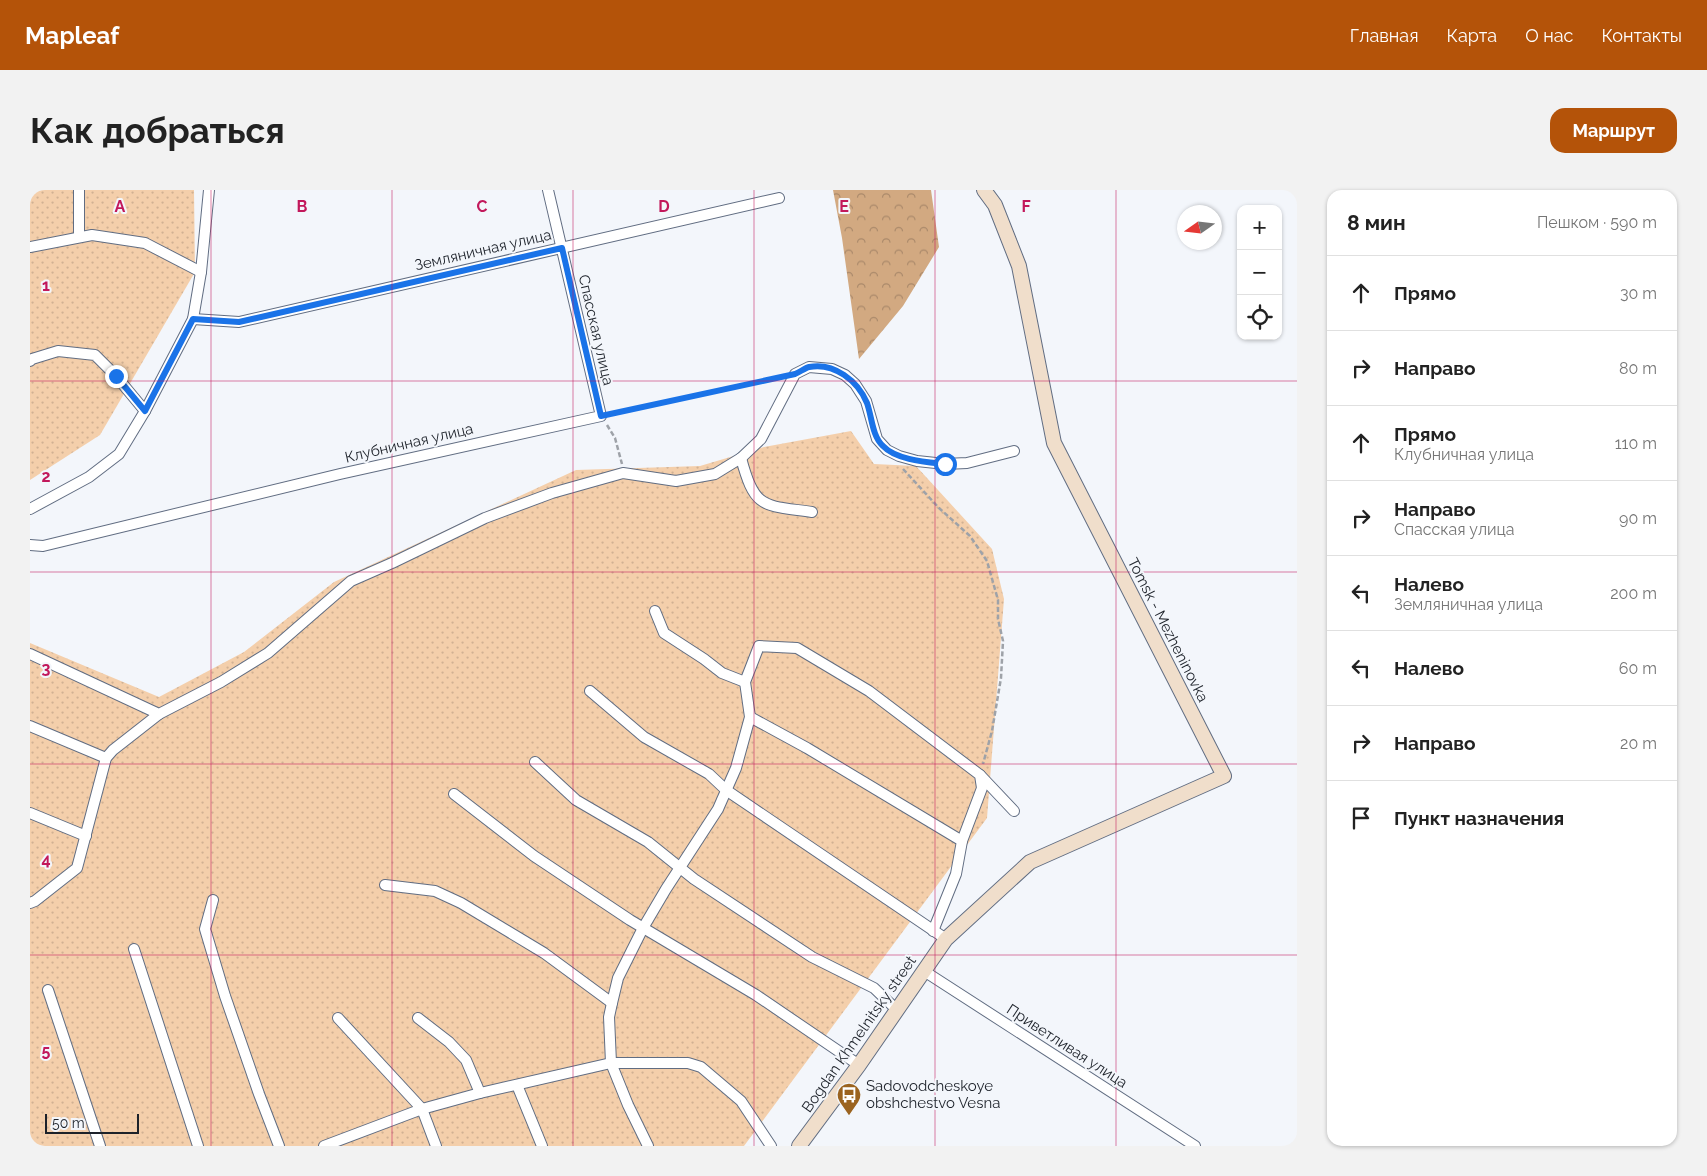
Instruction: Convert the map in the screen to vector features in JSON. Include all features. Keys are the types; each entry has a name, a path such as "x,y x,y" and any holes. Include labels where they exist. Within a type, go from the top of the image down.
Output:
{"street":[{"path":"79,190 79,237"},
{"path":"30,509 89,477 119,454 145,411 193,319 201,272 210,190"},
{"name":"Спасская улица","path":"548,190 601,416"},
{"name":"Tomsk - Mezheninovka","path":"946,939 1030,862 1224,776 1054,443 1019,266 995,205 984,190"},
{"name":"Земляничная улица","path":"193,319 239,322 779,198"},
{"path":"30,247 92,234 144,243 201,272"},
{"path":"30,361 58,351 95,355 116,376 145,411"},
{"path":"30,903 77,868 106,758 112,750 159,714 221,682 268,653 350,580 392,563 485,518 552,493 623,473 676,481 715,474 741,458 761,439 795,374 809,368 819,367 832,369 845,375 855,384 866,401 877,438 887,450 899,456 917,461 945,464 967,463 1014,451"},
{"name":"Клубничная улица","path":"30,545 43,546 340,474 601,416"},
{"path":"741,458 752,491 763,503 812,512"},
{"path":"655,611 664,633 704,659 722,674 745,682"},
{"path":"648,1146 610,1063 610,1017 612,1003 618,978 644,928 718,809 736,768 750,717 745,682 759,646 797,648 869,691 980,775 1014,811"},
{"path":"30,654 159,714"},
{"path":"590,690 644,737 709,774 726,790 946,939"},
{"path":"750,717 807,748 962,841"},
{"path":"30,726 106,758"},
{"path":"535,762 576,800 648,842 680,868 812,957 874,988 897,1010"},
{"path":"933,931 956,874 962,841 982,788 980,775"},
{"path":"454,794 534,856 644,928 756,995 859,1065"},
{"path":"30,813 86,836"},
{"path":"385,884 436,891 461,902 544,953 612,1003"},
{"path":"213,900 205,929 225,996 259,1094 280,1146"},
{"name":"Bogdan Khmelnitsky street","path":"799,1146 859,1065 946,939"},
{"path":"134,949 198,1146"},
{"name":"Приветливая улица","path":"924,971 1195,1146"},
{"path":"48,990 100,1146"},
{"path":"338,1018 422,1109 436,1146"},
{"path":"418,1018 449,1042 466,1060 480,1093"},
{"path":"326,1146 422,1109 480,1093 610,1063 688,1063 701,1067 741,1101 772,1146"},
{"path":"517,1085 542,1146"}],"path":[{"path":"623,473 615,438 601,416 795,374"},
{"path":"899,456 904,471 938,508 970,536 987,561 998,600 998,619 1003,641 1001,678 992,731 980,775"}],"green space":[{"path":"833,190 931,190 939,247 903,306 859,359 842,238"}],"shaded area":[{"path":"30,190 194,190 195,272 100,435 30,480"},
{"path":"851,431 874,464 916,466 992,549 1004,599 987,818 744,1146 30,1146 30,643 159,697 244,652 334,582 576,470 700,466 764,447"}],"place":[{"name":"Sadovodcheskoye obshchestvo Vesna","path":"849,1116"}],"route":[{"path":"116,376 145,411 193,319 239,322 562,248 601,416 795,374 809,368 819,367 832,369 845,375 855,384 866,401 877,438 887,450 899,456 917,461 945,464"}]}
